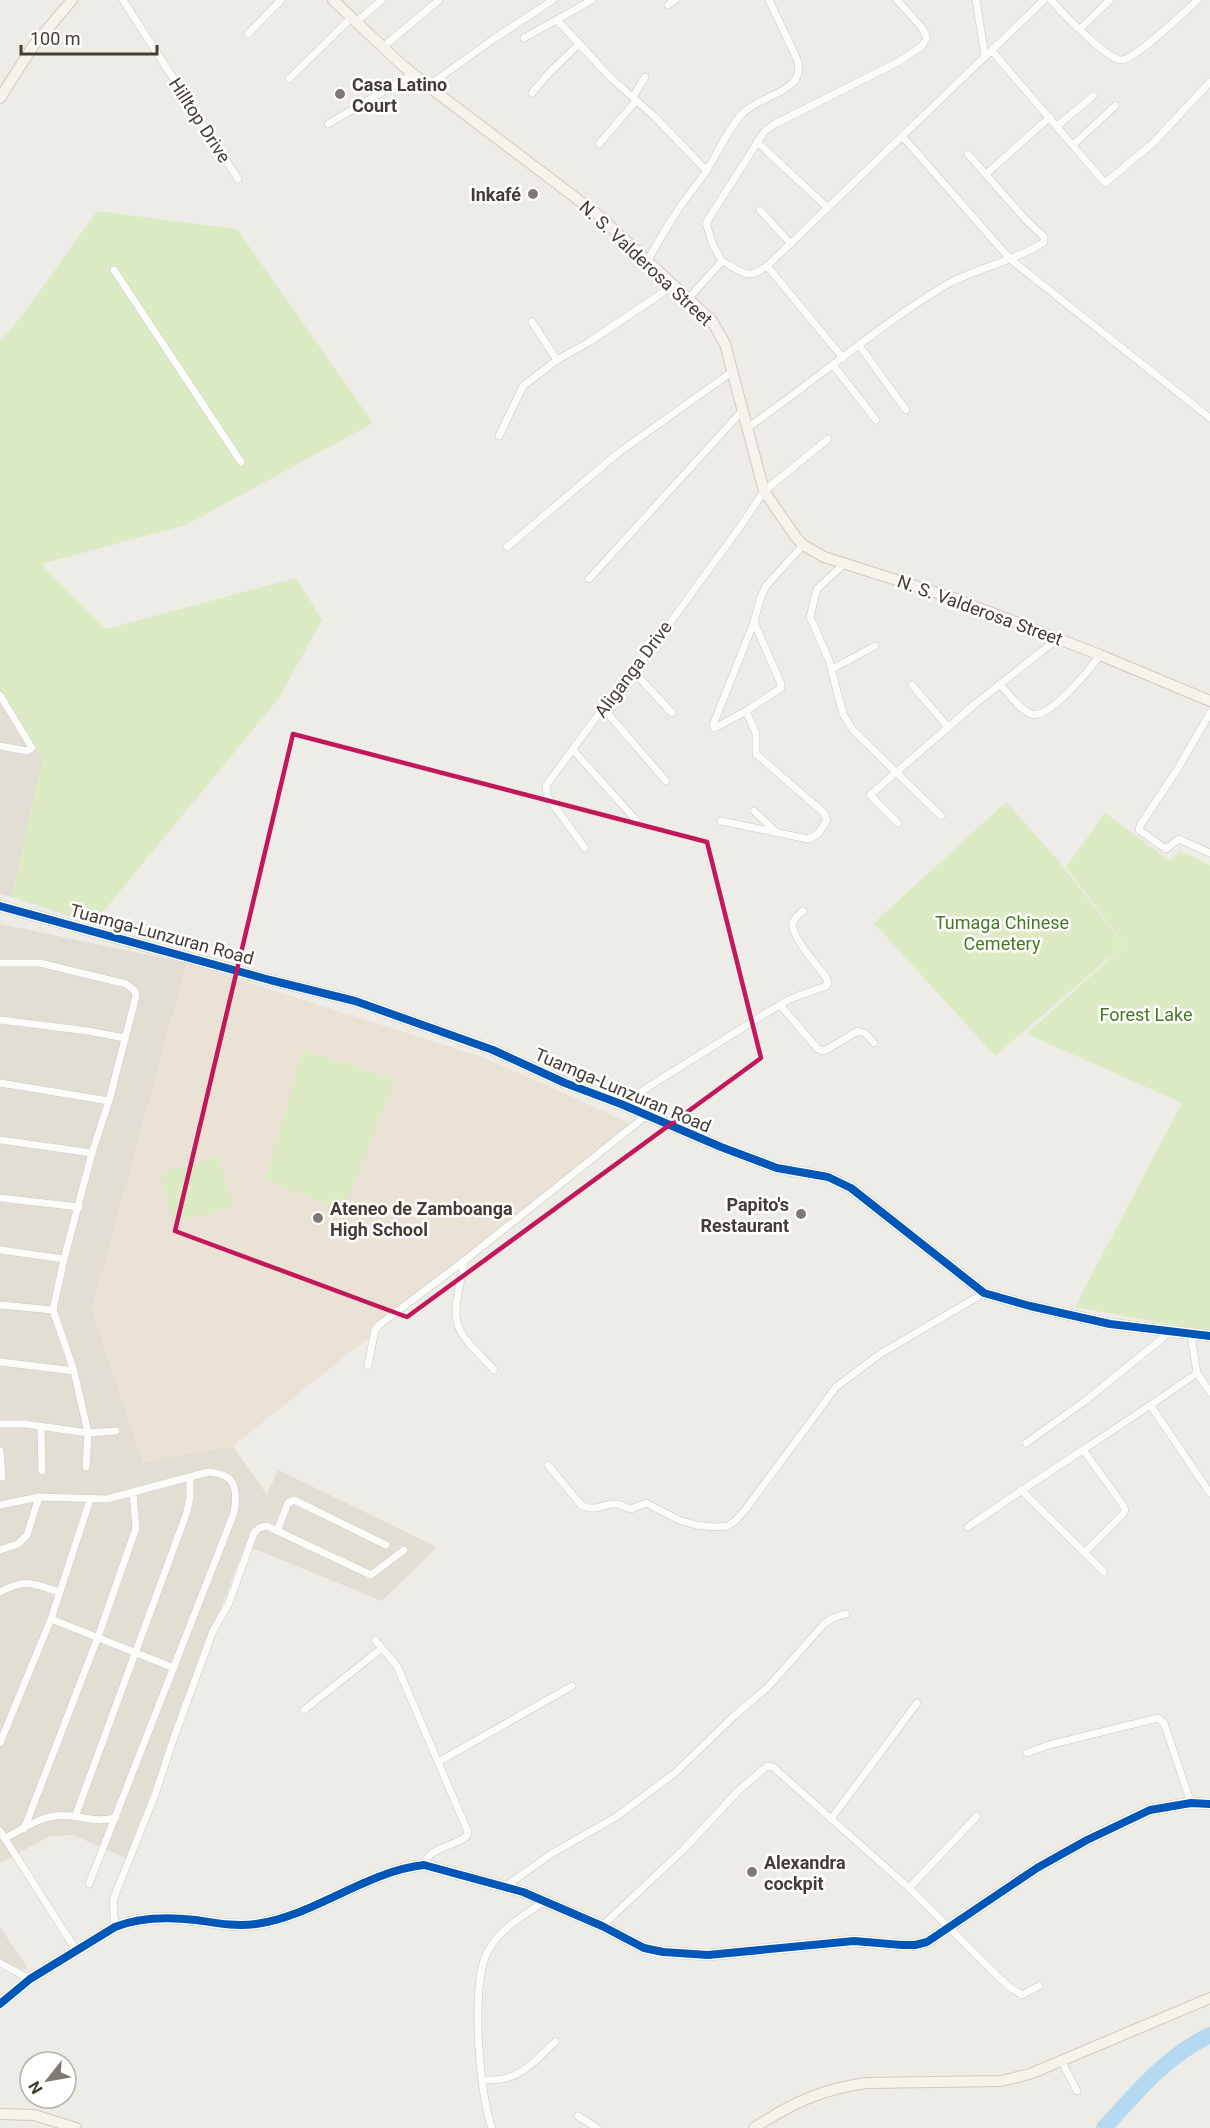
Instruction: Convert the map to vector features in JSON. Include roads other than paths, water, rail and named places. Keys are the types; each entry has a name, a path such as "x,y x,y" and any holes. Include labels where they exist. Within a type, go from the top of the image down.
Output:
{"street":[{"path":"0,98 33,46 72,0"},
{"name":"Hilltop Drive","path":"123,0 238,179"},
{"path":"248,34 282,0"},
{"name":"N. S. Valderosa Street","path":"333,0 413,74 597,214 712,321 726,344 764,491 803,544 824,557 953,598 1210,700"},
{"path":"289,79 353,20 382,0"},
{"path":"383,47 439,0"},
{"path":"535,0 540,8"},
{"path":"428,86 553,0"},
{"path":"524,38 592,0"},
{"path":"668,5 675,0"},
{"path":"648,260 676,213 743,112 785,89 798,79 801,70 769,0"},
{"path":"897,0 923,29 927,38 922,46 898,62 773,125 757,141 706,224 713,245 722,261 748,275 756,274 767,266 1044,0"},
{"path":"976,0 985,57"},
{"path":"1051,0 1110,56 1121,60 1128,59 1198,0"},
{"path":"1080,29 1110,0"},
{"path":"557,20 706,170"},
{"path":"532,93 579,44"},
{"path":"992,51 1105,183 1153,143 1210,82"},
{"path":"328,124 413,74"},
{"path":"599,144 634,99 645,77"},
{"path":"1057,126 1093,96"},
{"path":"1073,145 1115,106"},
{"path":"986,174 1050,117"},
{"path":"903,136 1010,259 1210,418"},
{"path":"757,141 828,208"},
{"path":"747,428 794,396 904,311 948,284 1010,259 1044,242 1045,239 968,154"},
{"path":"760,210 791,244"},
{"path":"688,299 722,261"},
{"path":"767,266 843,358"},
{"path":"114,270 241,462"},
{"path":"500,436 523,386 557,360 589,342 674,285"},
{"path":"532,322 557,360"},
{"path":"859,345 906,410"},
{"path":"833,365 876,420"},
{"path":"507,547 618,453 733,371"},
{"path":"589,579 742,411"},
{"name":"Aliganga Drive","path":"585,848 546,793 548,783 603,708 634,672 764,491 828,439"},
{"path":"754,622 781,688 718,728 713,727 766,586 803,544"},
{"path":"844,564 817,589 810,617 832,669 843,714 848,723 941,816"},
{"path":"898,822 870,795 948,727 1057,639"},
{"path":"832,669 875,646"},
{"path":"1000,684 1023,710 1033,715 1039,714 1084,676 1100,655"},
{"path":"634,672 672,713"},
{"path":"912,685 948,727"},
{"path":"0,694 32,748 27,751 0,746"},
{"path":"603,708 666,781"},
{"path":"720,821 808,839 818,834 827,820 824,813 756,754 756,733 746,711"},
{"path":"1210,713 1139,830 1166,849 1179,839 1210,853"},
{"path":"573,750 636,820"},
{"path":"754,811 775,831"},
{"name":"Tuamga-Lunzuran Road","path":"0,906 270,980 356,1001 493,1050 565,1083 621,1104 721,1148 777,1168 828,1177 851,1188 984,1293 1110,1324 1210,1336"},
{"path":"621,1104 790,999 821,989 828,982 793,928 795,919 803,911"},
{"path":"0,963 40,963 126,984 135,991 136,996 109,1101 92,1153 53,1310 74,1371 88,1433 86,1467"},
{"path":"780,1005 822,1051 858,1031 865,1033 874,1043"},
{"path":"0,1020 125,1038"},
{"path":"0,1083 109,1101"},
{"path":"368,1365 375,1330 379,1325 464,1261 647,1115"},
{"path":"0,1140 92,1153"},
{"path":"0,1198 79,1207"},
{"path":"0,1250 64,1259"},
{"path":"464,1261 456,1314 457,1324 494,1370"},
{"path":"548,1465 586,1508 599,1509 614,1503 631,1509 646,1503 680,1520 696,1525 728,1526 736,1521 745,1510 836,1387 880,1354 984,1293"},
{"path":"0,1305 53,1310"},
{"path":"1026,1443 1085,1401 1170,1332"},
{"path":"1191,1335 1197,1373 1210,1392"},
{"path":"0,1362 74,1371"},
{"path":"968,1527 1197,1373"},
{"path":"1151,1406 1210,1494"},
{"path":"0,1424 25,1424 88,1433 116,1431"},
{"path":"41,1427 42,1471"},
{"path":"0,1451 2,1477"},
{"path":"1084,1451 1124,1505 1125,1510 1124,1514 1085,1552"},
{"path":"0,1505 39,1497 107,1499 207,1472 222,1474 230,1479 237,1495 234,1512 89,1884"},
{"path":"75,1817 188,1512 190,1477"},
{"path":"1021,1490 1104,1572"},
{"path":"24,1829 98,1637 136,1528 133,1493"},
{"path":"0,1550 18,1544 27,1535 39,1497"},
{"path":"0,1743 51,1619 90,1500"},
{"path":"277,1531 288,1503 294,1500 386,1545"},
{"path":"115,1927 113,1901 155,1795 213,1631 229,1604 254,1533 259,1528 267,1526 371,1575 404,1550"},
{"path":"0,1592 16,1584 24,1583 60,1592"},
{"path":"506,1886 551,1854 616,1817 676,1772 735,1715 767,1688 824,1624 832,1618 846,1614"},
{"path":"51,1619 174,1668"},
{"path":"375,1641 397,1666 468,1835 453,1845 431,1853 424,1865"},
{"path":"304,1710 382,1648"},
{"path":"438,1762 572,1686"},
{"path":"831,1819 917,1703"},
{"path":"1027,1753 1158,1718 1164,1723 1191,1803"},
{"path":"0,1723 5,1729"},
{"path":"602,1926 683,1850 739,1790 767,1766 773,1767 909,1888 1018,1994 1027,1995 1039,1986"},
{"path":"0,2004 30,1979 76,1950 115,1927 137,1919 192,1920 235,1925 256,1924 283,1918 351,1888 410,1867 424,1865 506,1886 546,1900 644,1948 663,1952 708,1955 854,1941 915,1945 927,1942 950,1928 1037,1868 1087,1840 1150,1810 1191,1803 1210,1804"},
{"path":"5,1838 55,1815 101,1821 116,1817"},
{"path":"909,1888 977,1816"},
{"path":"0,1831 76,1950"},
{"path":"492,2128 484,2097 479,1990 482,1964 497,1937 546,1900"},
{"path":"0,1963 30,1979"},
{"path":"754,2128 782,2109 804,2098 846,2085 1001,2080 1030,2074 1210,1998"},
{"path":"483,2080 507,2078 521,2071 531,2065 555,2042"},
{"path":"1061,2060 1077,2091"},
{"path":"0,2114 34,2115 76,2128"},
{"path":"578,2116 597,2128"}],"waterway":[{"path":"1104,2128 1166,2064 1179,2053 1210,2035"}],"place":[{"name":"Casa Latino Court","path":"340,94"},
{"name":"Inkafé","path":"533,194"},
{"name":"Papito's Restaurant","path":"801,1214"},
{"name":"Ateneo de Zamboanga High School","path":"318,1218"},
{"name":"Alexandra cockpit","path":"752,1872"}],"park label":[{"name":"Tumaga Chinese Cemetery","path":"1002,932"},
{"name":"Forest Lake","path":"1146,1014"}]}
